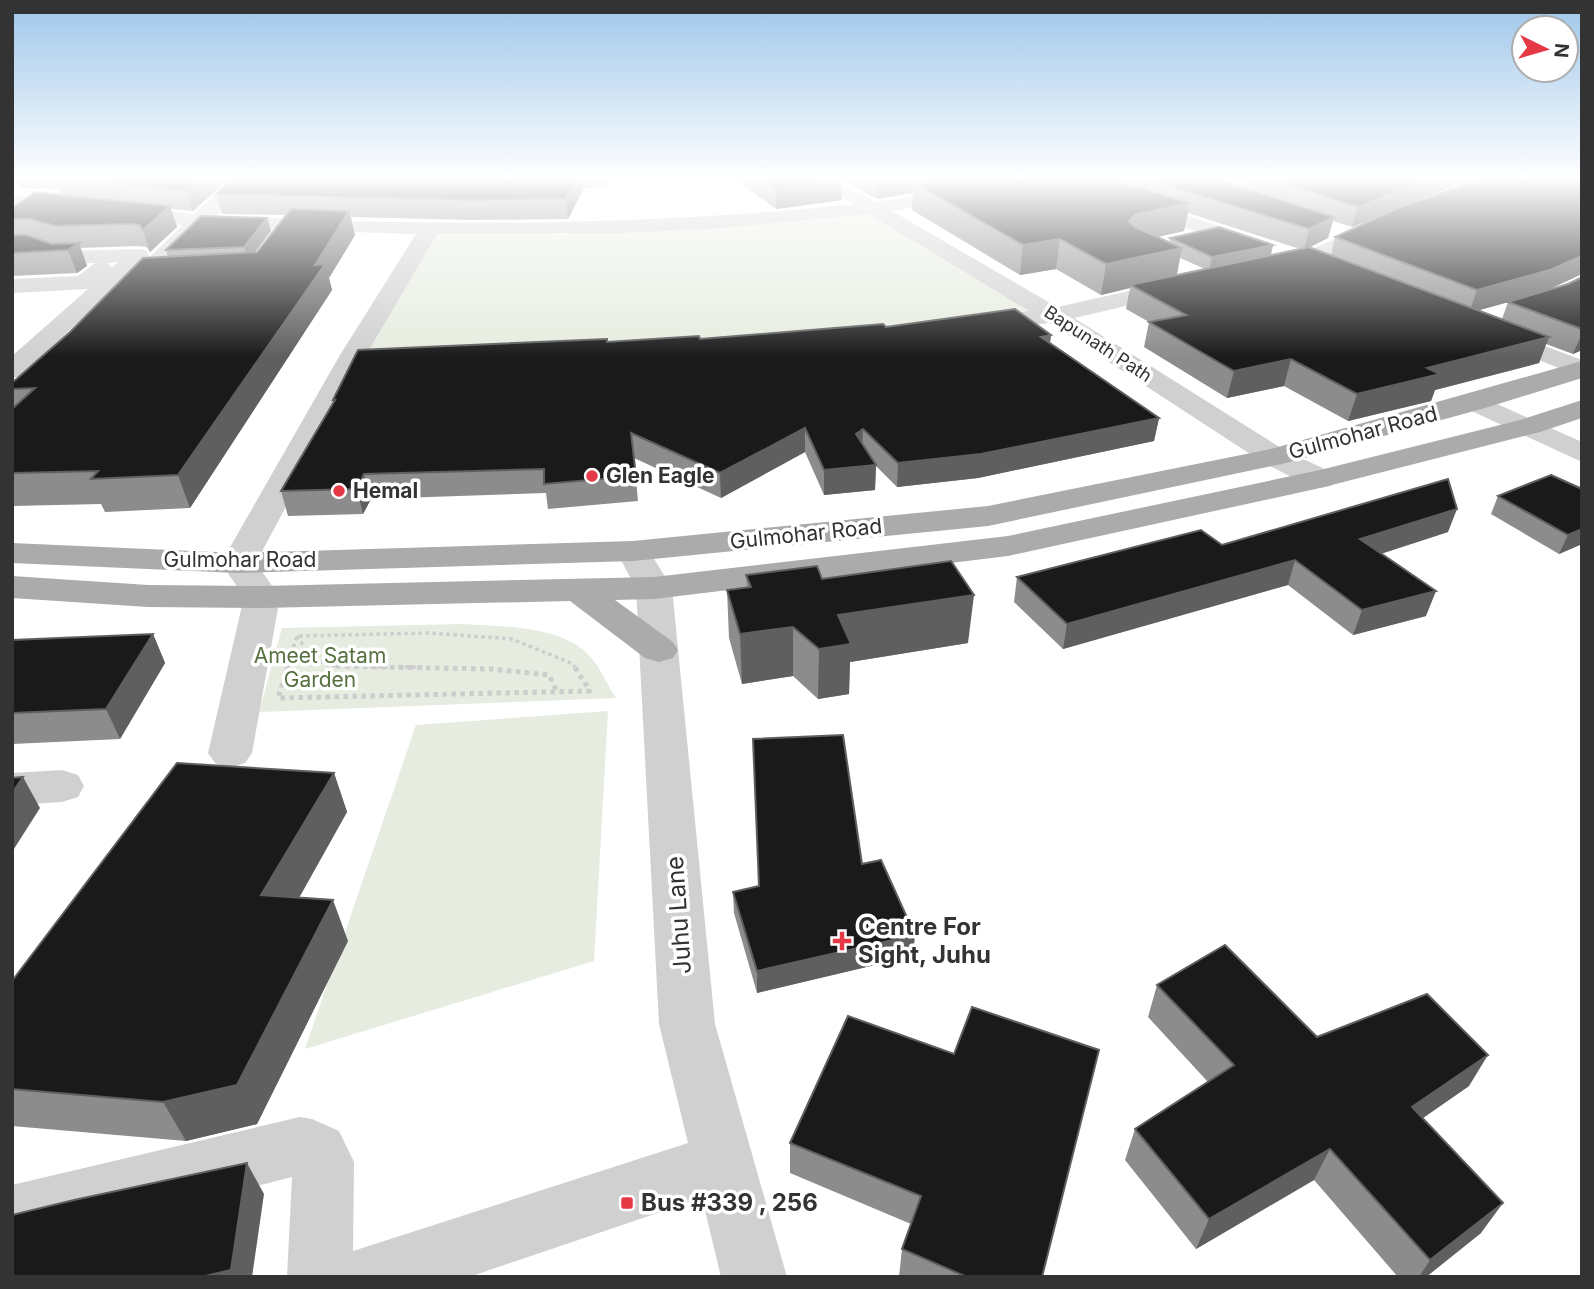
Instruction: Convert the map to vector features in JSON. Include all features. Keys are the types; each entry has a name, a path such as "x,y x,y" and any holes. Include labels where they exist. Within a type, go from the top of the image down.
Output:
{"main road":[{"name":"Gulmohar Road","path":"12,587 148,596 262,597 579,590 643,570 988,516 1275,457 1582,369"},
{"name":"Gulmohar Road","path":"12,553 237,563 643,570 1008,546 1320,479 1562,420"},
{"path":"579,590 659,650"}],"street":[{"path":"12,370 175,237"},
{"path":"240,244 277,242 280,237"},
{"path":"230,752 262,597 237,563 367,355 425,237"},
{"path":"504,237 576,241 658,237"},
{"name":"Bapunath Path","path":"924,237 1053,315 1275,457 1320,479"},
{"path":"1177,240 1192,237"},
{"path":"1234,237 1330,270"},
{"path":"1256,271 1305,260 1354,237"},
{"path":"12,249 38,249 61,258 113,257 140,265"},
{"path":"12,286 84,283 113,257"},
{"path":"49,367 140,265"},
{"path":"956,328 1053,315 1200,279 1172,266"},
{"path":"1503,314 1473,322 1582,369"},
{"path":"1488,397 1562,420 1582,453"},
{"name":"Juhu Lane","path":"643,570 659,650 687,1024 754,1277"},
{"path":"12,789 62,786"},
{"path":"12,1217 307,1146 316,1148 323,1162 320,1277"},
{"path":"370,1277 724,1161"}],"path":[{"path":"428,633 512,639 573,664 590,691 278,698 297,636 428,633"},
{"path":"297,636 311,659 317,662 351,667 454,666 533,672 549,675 558,692"}],"green space":[{"path":"430,237 922,237 1044,313 730,341 362,352"},
{"name":"Ameet Satam Garden","path":"463,624 514,627 567,640 593,660 616,698 259,712 282,628"},
{"path":"608,711 594,961 305,1049 416,725"}],"building":[{"path":"12,237 32,237 52,244 79,243 68,250 12,253"},
{"path":"179,237 252,237 244,247 166,250"},
{"path":"269,237 333,237 315,265 325,264 178,475 91,479 98,471 12,473 12,409 35,388 12,389 12,383 70,332 143,258 257,252"},
{"path":"1009,237 1158,237 1182,248 1106,264 1060,239 1023,245"},
{"path":"1249,237 1273,245 1212,257 1170,238"},
{"path":"1335,237 1582,237 1582,256 1550,270 1477,290"},
{"path":"1309,247 1549,337 1427,368 1440,374 1357,394 1291,359 1234,371 1149,322 1186,315 1130,285"},
{"path":"1582,277 1582,329 1508,302 1568,284"},
{"path":"1015,309 1051,335 1041,337 1159,418 981,454 898,463 863,429 856,434 876,465 824,470 805,428 720,473 631,433 636,476 544,484 544,469 364,474 357,489 281,491 335,400 358,350 607,339 607,342 699,336 700,339 883,324 886,327"},
{"path":"1551,475 1582,489 1582,529 1568,535 1498,496"},
{"path":"1448,479 1457,509 1360,539 1436,591 1362,610 1295,560 1067,624 1017,577 1201,530 1222,545"},
{"path":"951,561 974,595 838,615 851,644 819,649 793,627 740,634 727,590 751,587 746,575 817,566 822,579"},
{"path":"153,634 106,709 12,713 12,640"},
{"path":"843,735 862,864 881,860 915,935 757,971 733,892 759,886 753,739"},
{"path":"177,763 334,773 261,895 333,900 237,1085 163,1102 12,1089 12,981"},
{"path":"23,777 12,793 12,778"},
{"path":"1225,945 1317,1037 1427,994 1488,1055 1412,1107 1503,1203 1430,1260 1330,1149 1209,1219 1135,1129 1234,1065 1157,985"},
{"path":"972,1007 1099,1050 1042,1277 967,1277 902,1249 921,1196 790,1143 848,1016 954,1054"},
{"path":"247,1163 231,1270 201,1277 12,1277 12,1215"}],"place":[{"name":"Glen Eagle","path":"592,476"},
{"name":"Hemal","path":"339,491"},
{"name":"Centre For Sight, Juhu","path":"842,941"},
{"name":"Bus #339 , 256","path":"627,1203"}]}
